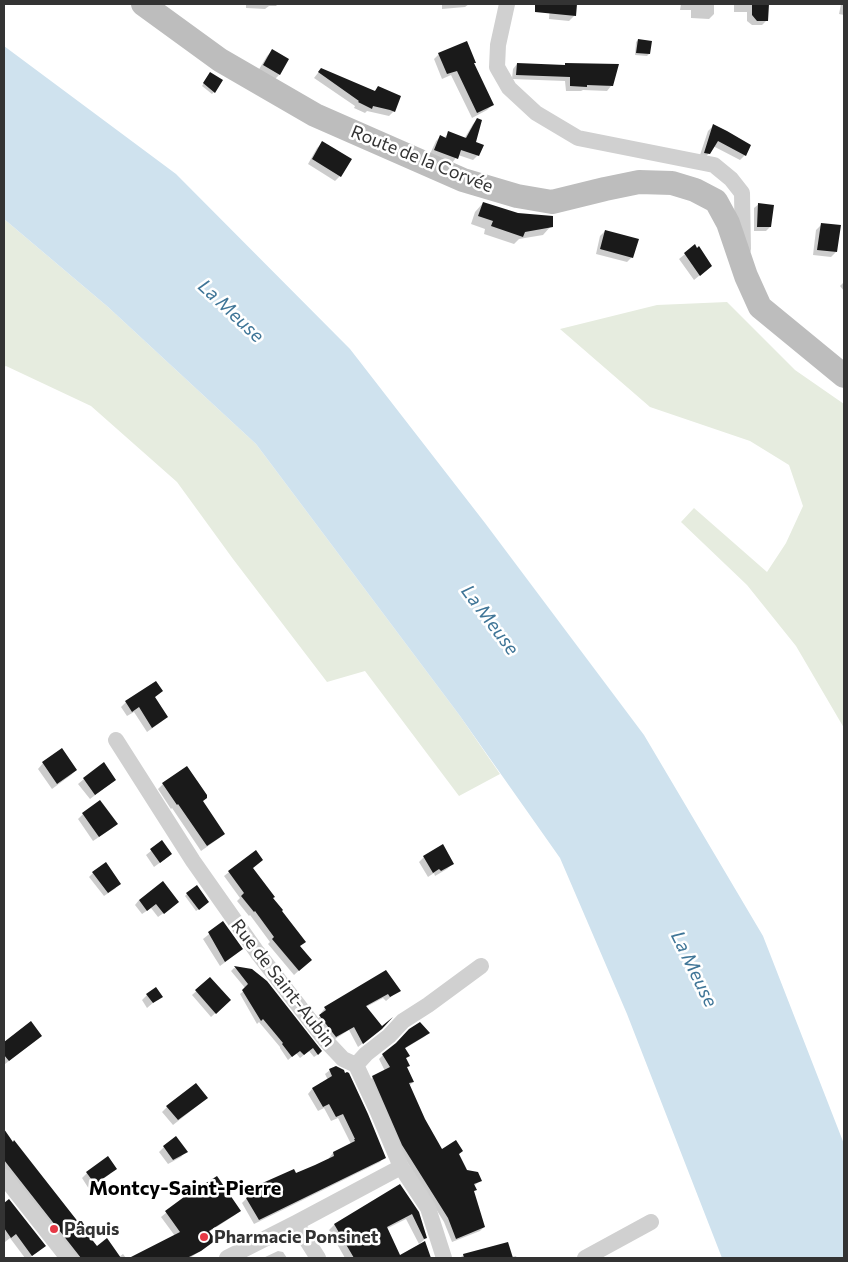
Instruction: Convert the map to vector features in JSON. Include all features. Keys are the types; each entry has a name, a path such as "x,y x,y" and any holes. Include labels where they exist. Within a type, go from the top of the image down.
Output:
{"street":[{"name":"Route de la Corvée","path":"143,4 220,60 315,115 462,180 517,196 552,202 639,182 672,183 695,190 716,202 728,223 760,307 844,376"},
{"path":"507,4 498,45 497,67 509,88 536,113 578,138 714,166 731,179 742,193 743,266"},
{"name":"Rue de Saint-Aubin","path":"116,740 193,861 257,952 326,1041 343,1059 356,1065"},
{"path":"444,1258 428,1208 401,1167 356,1065 403,1021 428,1006 481,966"},
{"path":"227,1258 401,1167"},
{"path":"4,1177 68,1258"},
{"path":"586,1258 651,1222"},
{"path":"296,1223 318,1258"}],"shaded area":[{"path":"4,219 108,307 256,444 460,716 500,774 459,796 365,671 327,682 177,482 91,406 6,366 4,367"},
{"path":"727,302 795,370 844,404 844,728 796,646 747,585 681,522 694,508 767,572 786,543 803,506 789,465 750,441 650,407 560,329 657,305"}],"water":[{"name":"La Meuse","path":"4,46 176,174 350,349 485,523 644,735 763,936 844,1144 844,1258 722,1258 627,1014 560,858 460,716 256,444 108,307 4,219"}],"building":[{"path":"535,4 577,4 576,16 535,12"},
{"path":"752,4 769,4 768,21 757,21 752,15"},
{"path":"638,39 652,41 650,54 636,53"},
{"path":"467,41 476,63 474,63 494,105 477,113 457,71 447,74 438,53"},
{"path":"272,49 289,59 280,75 263,65"},
{"path":"517,63 565,65 565,63 619,64 613,86 587,85 587,87 570,86 570,77 516,75"},
{"path":"321,68 375,91 378,86 401,96 395,112 373,106 372,109 358,102 318,72"},
{"path":"210,72 223,80 215,93 203,83"},
{"path":"477,118 482,120 476,142 484,145 479,156 461,150 458,159 434,150 440,135 446,138 448,131 466,138"},
{"path":"713,124 751,145 746,156 718,141 710,154 704,153"},
{"path":"322,141 352,159 341,177 312,159"},
{"path":"483,202 518,213 553,216 553,227 525,232 523,237 491,226 493,221 478,216"},
{"path":"758,203 774,205 771,227 757,227"},
{"path":"821,223 841,225 837,252 817,250"},
{"path":"605,230 639,239 633,258 600,249"},
{"path":"695,244 697,248 699,246 712,266 700,276 684,253"},
{"path":"156,681 163,691 155,697 168,717 152,728 139,707 132,712 125,701"},
{"path":"62,748 77,770 57,784 42,762"},
{"path":"104,762 116,780 95,795 83,778"},
{"path":"187,766 207,795 207,798 203,801 225,834 207,846 162,783"},
{"path":"100,800 118,824 99,837 82,813"},
{"path":"162,840 172,854 160,863 150,849"},
{"path":"443,844 454,864 433,873 423,856"},
{"path":"256,850 263,860 253,868 306,942 300,946 312,960 299,971 272,939 274,937 255,911 241,896 244,893 228,871"},
{"path":"106,862 121,884 108,893 92,872"},
{"path":"163,881 179,902 164,914 156,904 147,911 139,900"},
{"path":"197,885 209,902 199,910 186,893"},
{"path":"223,921 243,949 225,962 208,932"},
{"path":"234,966 252,969 267,981 322,1051 318,1055 313,1048 304,1055 300,1051 292,1057 263,1019 261,1021 242,990 248,984"},
{"path":"386,970 401,991 390,997 388,994 366,1006 382,1026 393,1017 382,1029 363,1044 354,1027 336,1037 319,1015 326,1010 324,1007"},
{"path":"210,977 231,1000 216,1014 195,990"},
{"path":"156,987 163,997 153,1003 146,994"},
{"path":"31,1021 42,1036 9,1061 4,1055 4,1042"},
{"path":"420,1022 430,1033 405,1048 410,1056 406,1058 410,1066 407,1067 414,1082 409,1083 425,1119 442,1149 456,1140 463,1151 459,1154 467,1170 478,1172 482,1181 474,1184 477,1190 474,1191 485,1227 456,1239 448,1218 402,1145 372,1076 390,1067 382,1054 409,1029"},
{"path":"336,1066 344,1070 345,1073 349,1073 386,1158 259,1220 246,1198 261,1190 258,1185 294,1169 296,1173 315,1165 334,1156 333,1152 355,1141 343,1114 336,1117 329,1104 323,1107 312,1088 332,1076 329,1069"},
{"path":"196,1083 208,1098 178,1120 166,1106"},
{"path":"4,1129 97,1246 107,1238 121,1258 81,1258 4,1160"},
{"path":"176,1136 188,1152 173,1160 163,1146"},
{"path":"108,1156 117,1169 95,1184 86,1172"},
{"path":"217,1176 241,1211 209,1231 216,1240 187,1258 129,1258 180,1232 165,1211"},
{"path":"400,1184 419,1212 427,1238 424,1239 412,1214 387,1227 400,1255 425,1241 431,1258 354,1258 334,1224"},
{"path":"9,1199 46,1246 32,1256 16,1234 11,1238 4,1228 4,1203"},
{"path":"508,1242 513,1258 464,1258 463,1254"}],"place":[{"name":"Pâquis","path":"54,1229"},
{"name":"Pharmacie Ponsinet","path":"204,1237"}],"district":[{"name":"Montcy-Saint-Pierre","path":"185,1188"}]}
